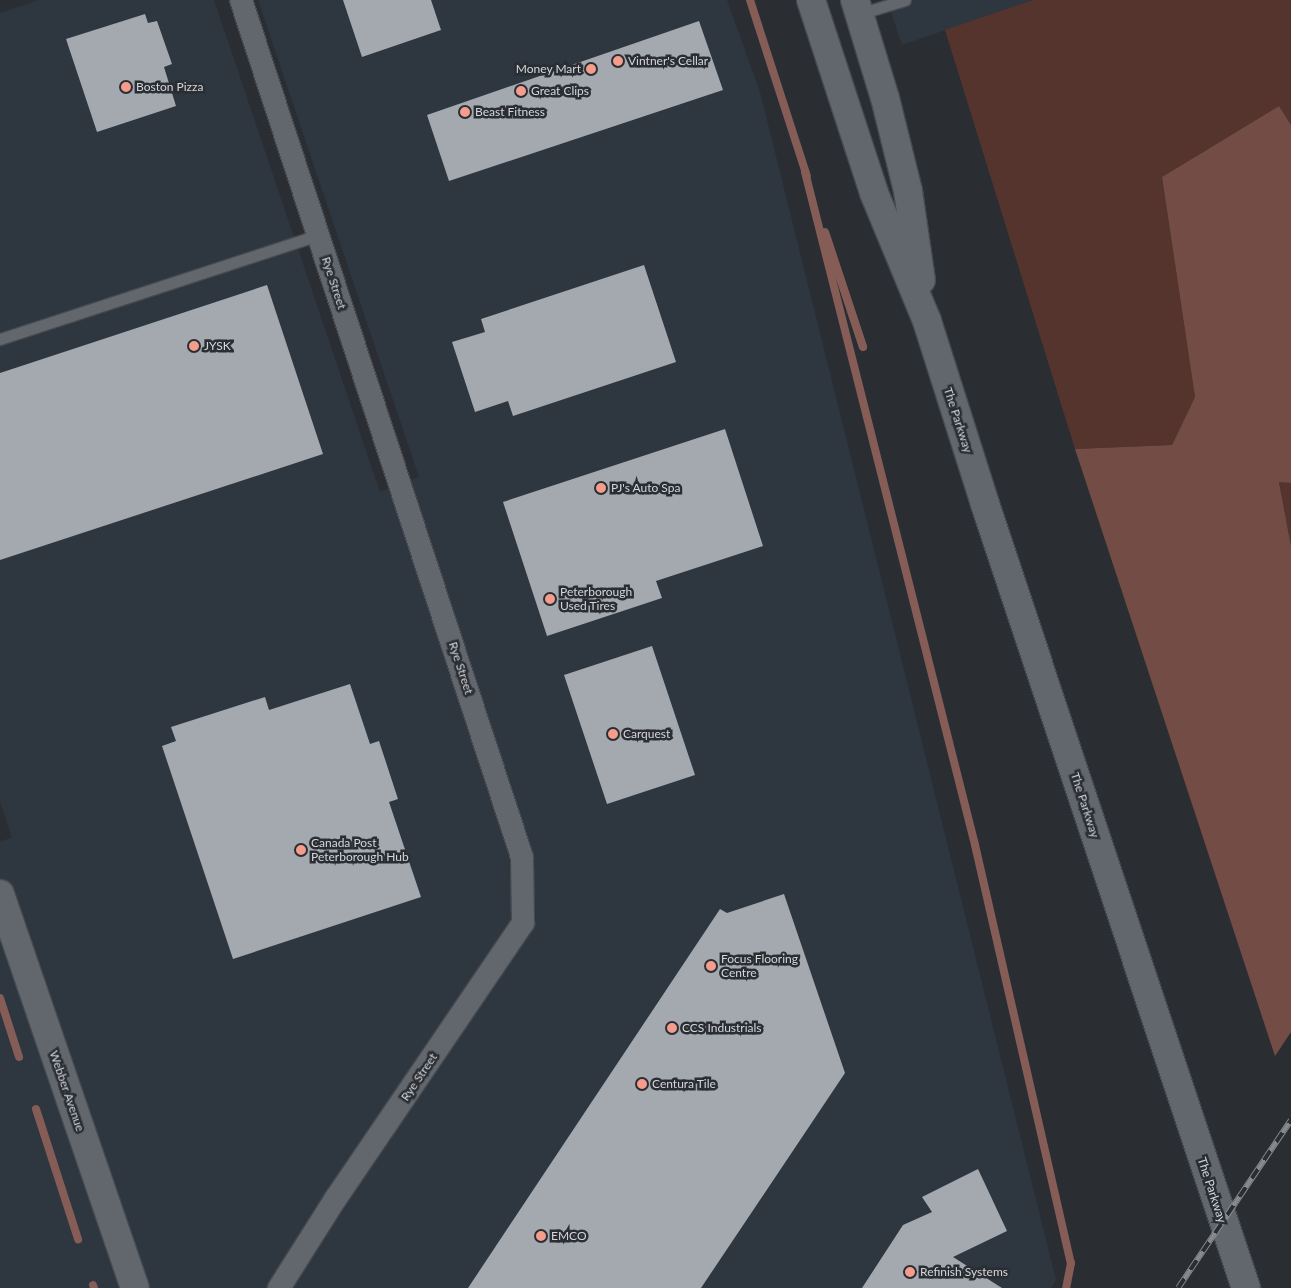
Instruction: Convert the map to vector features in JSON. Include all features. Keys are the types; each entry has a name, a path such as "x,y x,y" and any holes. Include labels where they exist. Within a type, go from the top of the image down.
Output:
{"main road":[{"name":"The Parkway","path":"811,0 874,193 927,321 988,514 1246,1288"},
{"name":"The Parkway","path":"857,7 885,98 908,191 927,321"},
{"name":"Webber Avenue","path":"0,894 135,1288"}],"street":[{"name":"Rye Street","path":"241,0 522,857 523,923 336,1198 279,1288"}],"lane":[{"path":"857,7 905,0"},
{"path":"0,339 318,235"}],"shaded area":[{"path":"39,0 214,0 380,492 419,477 258,0 727,0 760,92 1056,1280 1051,1288 0,1288 0,841 12,838 0,801 0,13"},
{"path":"887,0 1033,0 902,45"},
{"path":"1033,0 1291,0 1291,125 1279,106 1162,177 1195,397 1172,445 1075,449 945,30"},
{"path":"1279,106 1291,125 1291,483 1279,482 1291,546 1291,1032 1275,1056 1075,449 1172,445 1195,397 1162,177"},
{"path":"1279,481 1291,483 1291,546"}],"building":[{"path":"343,0 431,0 441,30 362,57"},
{"name":"Boston Pizza","path":"145,14 148,23 157,21 172,64 164,67 176,106 97,132 66,39"},
{"path":"699,21 723,90 449,181 427,115"},
{"path":"644,265 676,362 513,416 508,401 475,412 452,342 485,332 481,319"},
{"path":"267,285 323,454 0,560 0,373"},
{"path":"725,429 763,546 656,581 662,598 547,636 503,502"},
{"path":"652,646 695,775 607,804 564,675"},
{"name":"Canada Post Peterborough Hub","path":"350,684 370,744 379,741 398,799 389,802 421,897 233,959 162,746 176,741 171,727 265,697 269,710"},
{"path":"784,894 845,1073 701,1288 468,1288 720,909 727,913"},
{"path":"978,1169 1007,1231 953,1257 1002,1288 862,1288 903,1225 932,1212 922,1197"}],"waterway":[{"path":"750,0 807,176"},
{"path":"805,172 975,845 1071,1263 1066,1288"},
{"path":"825,232 863,347 826,236"},
{"path":"0,998 19,1057"},
{"path":"36,1109 78,1239"}],"railway":[{"path":"1178,1288 1291,1120"}],"place":[{"name":"Vintner's Cellar","path":"618,61"},
{"name":"Money Mart","path":"591,69"},
{"name":"Boston Pizza","path":"126,87"},
{"name":"Great Clips","path":"521,91"},
{"name":"Beast Fitness","path":"465,112"},
{"name":"JYSK","path":"194,346"},
{"name":"PJ's Auto Spa","path":"601,488"},
{"name":"Peterborough Used Tires","path":"550,599"},
{"name":"Carquest","path":"613,734"},
{"name":"Canada Post Peterborough Hub","path":"301,850"},
{"name":"Focus Flooring Centre","path":"711,966"},
{"name":"CCS Industrials","path":"672,1028"},
{"name":"Centura Tile","path":"642,1084"},
{"name":"EMCO","path":"541,1236"},
{"name":"Refinish Systems","path":"910,1272"}]}
